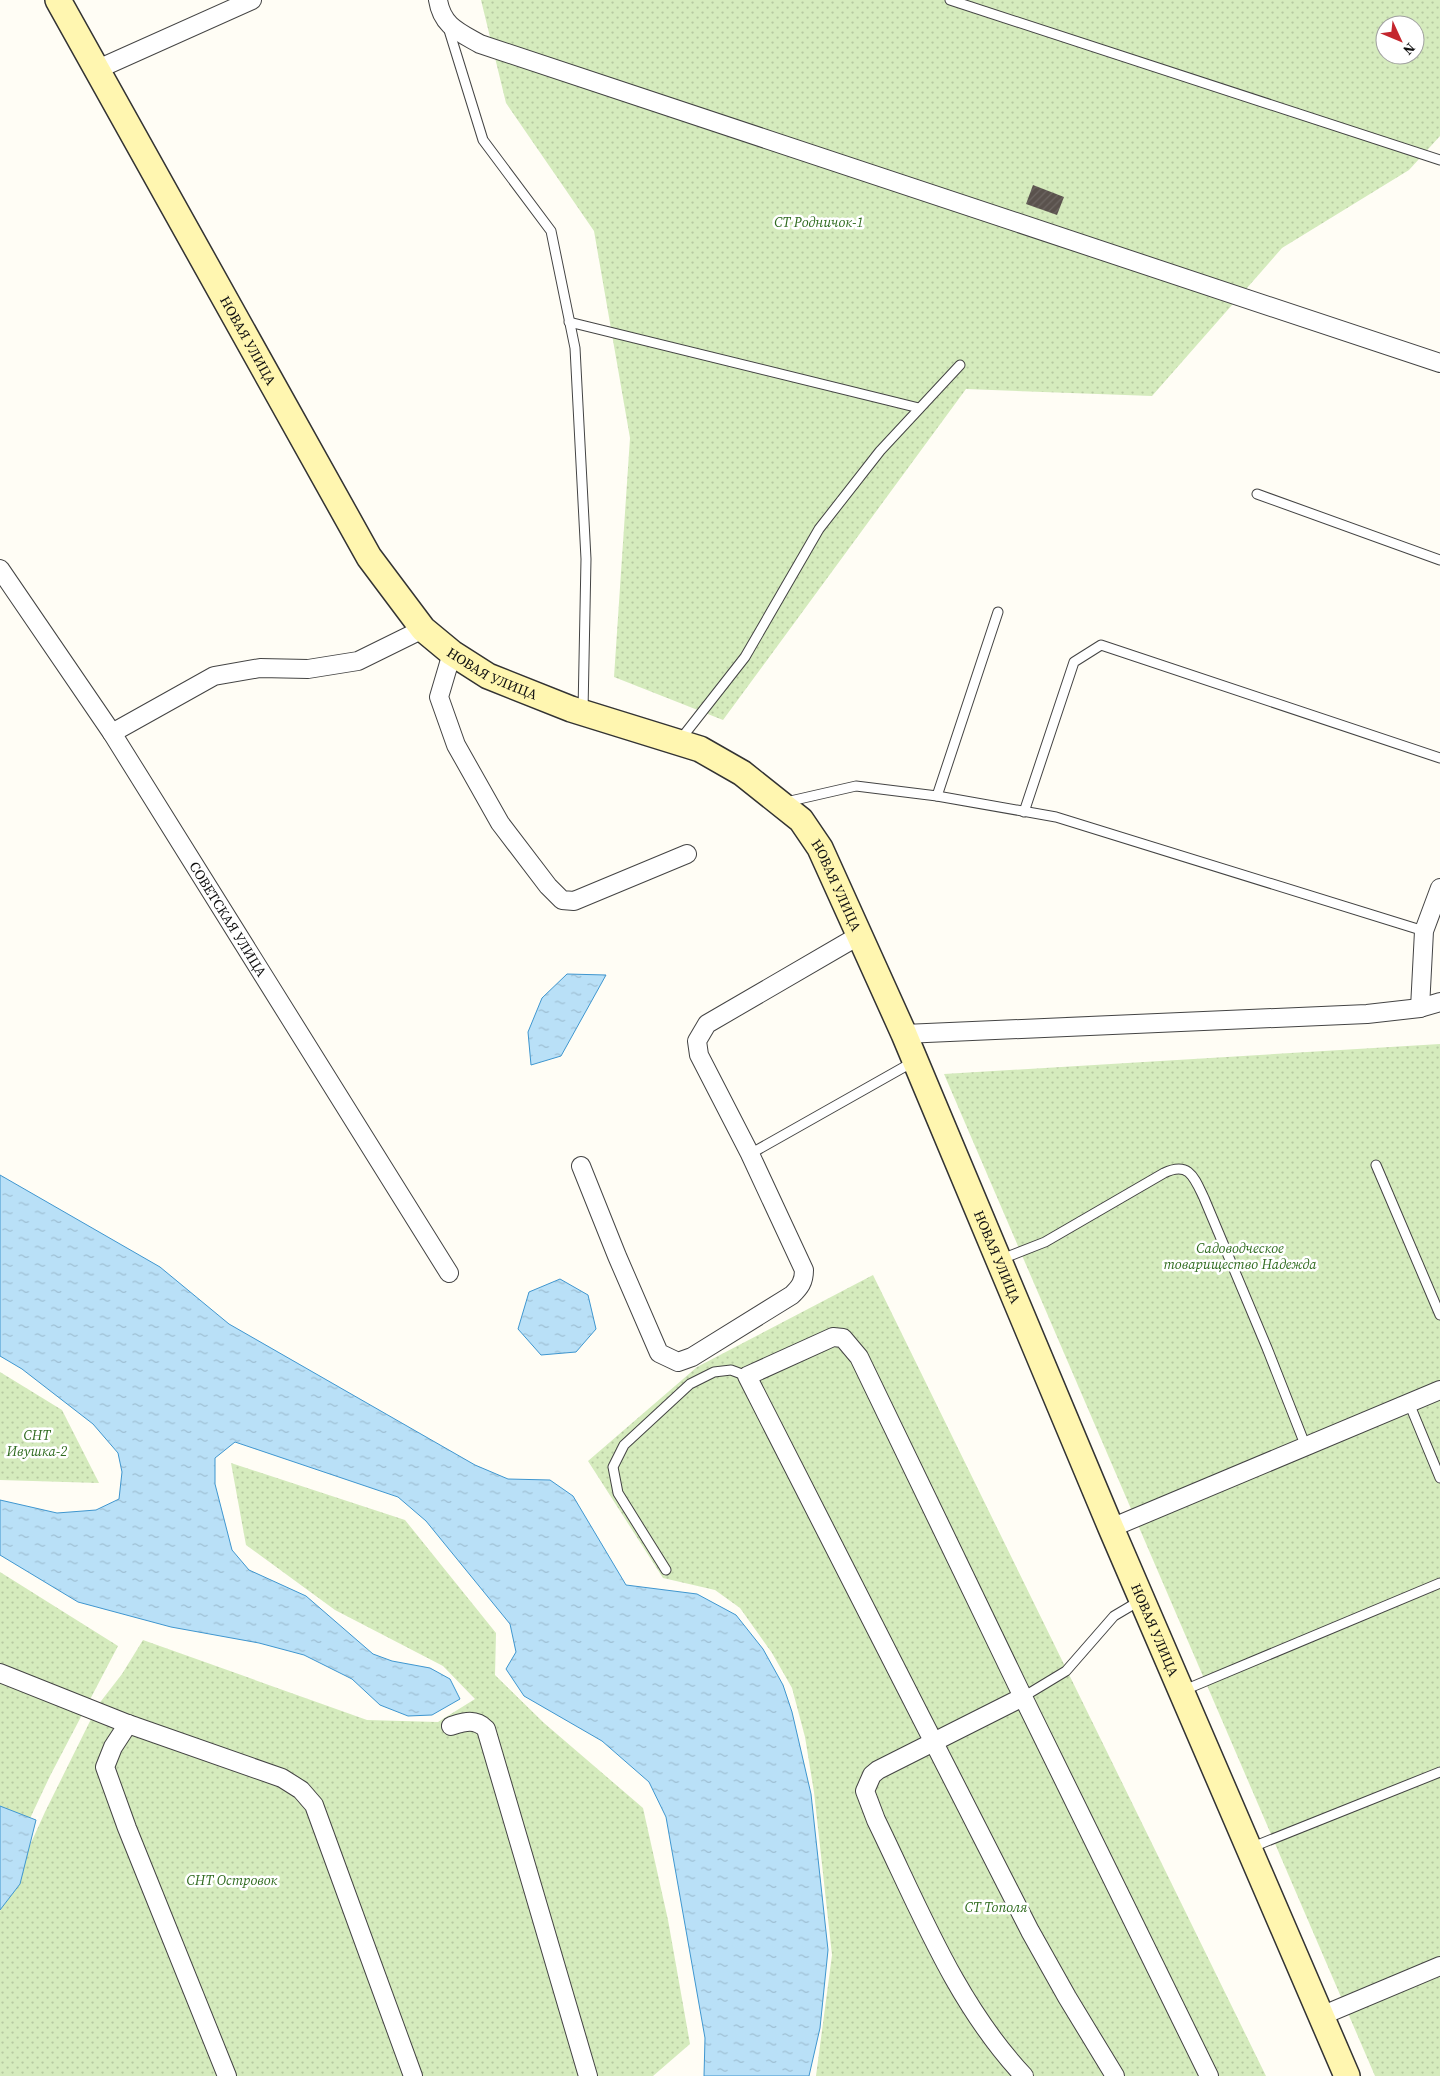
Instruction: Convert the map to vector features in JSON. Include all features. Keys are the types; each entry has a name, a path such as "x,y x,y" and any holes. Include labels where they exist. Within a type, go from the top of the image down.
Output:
{"street":[{"name":"НОВАЯ УЛИЦА","path":"58,0 369,557 423,629 452,653 488,676 583,713 700,749 742,773 801,820 820,848 904,1034 1111,1528 1347,2076"},
{"path":"98,69 252,0"},
{"path":"438,0 440,12 447,22 455,30 480,44 1440,363"},
{"name":"СОВЕТСКАЯ УЛИЦА","path":"0,569 112,734 449,1273"},
{"path":"112,734 214,676 260,668 308,669 358,661 423,629"},
{"path":"452,653 439,697 456,745 500,823 548,886 562,900 574,901 687,854"},
{"path":"1420,1008 1424,931 1440,888"},
{"path":"582,1166 616,1256 659,1352 678,1362 692,1357 792,1296 801,1286 804,1279 804,1270 750,1154 699,1055 697,1041 707,1024 860,934"},
{"path":"904,1034 1357,1014 1420,1008 1440,1002"},
{"path":"1115,2076 1030,1931 747,1376 833,1337 843,1338 850,1344 863,1366 1209,2076"},
{"path":"1111,1528 1440,1390"},
{"path":"0,1673 128,1724 282,1778 301,1790 314,1805 413,2076"},
{"path":"1023,1697 878,1770 872,1775 865,1792 938,1950 957,1985 990,2036 1024,2076"},
{"path":"451,1726 467,1721 480,1723 486,1728 588,2076"},
{"path":"128,1724 113,1747 105,1767 127,1828 227,2076"},
{"path":"1321,2016 1440,1966"}],"lane":[{"path":"950,0 1440,160"},
{"path":"447,22 483,140 550,231 570,322 575,348 586,559 583,713"},
{"path":"570,322 920,408"},
{"path":"678,742 745,657 819,529 880,450 960,365"},
{"path":"1257,494 1440,560"},
{"path":"937,796 998,612"},
{"path":"1024,812 1074,662 1101,645 1440,758"},
{"path":"780,804 856,786 937,796 1056,818 1424,931"},
{"path":"750,1154 915,1061"},
{"path":"1376,1165 1440,1315"},
{"path":"999,1260 1045,1242 1164,1173 1175,1168 1186,1170 1195,1179 1204,1198 1306,1447"},
{"path":"666,1570 618,1493 613,1468 624,1445 690,1384 714,1372 731,1370 747,1376"},
{"path":"1409,1404 1440,1478"},
{"path":"1182,1691 1440,1583"},
{"path":"1023,1697 1066,1671 1114,1616 1142,1599"},
{"path":"1250,1848 1440,1772"}],"green space":[{"name":"СТ Родничок-1","path":"481,0 1440,0 1440,136 1409,170 1282,248 1152,396 966,389 723,720 614,677 630,438 594,231 506,103"},
{"name":"Садоводческое товарищество Надежда","path":"1440,1044 1440,2076 1375,2076 944,1074"},
{"name":"СТ Тополя","path":"873,1275 1266,2076 816,2076 832,1955 814,1792 805,1737 792,1688 772,1653 740,1608 715,1590 663,1578 588,1461 697,1367"},
{"name":"СНТ Ивушка-2","path":"0,1372 62,1410 99,1483 0,1480"},
{"name":"СНТ Островок","path":"231,1463 405,1520 496,1633 495,1675 544,1723 643,1808 668,1920 690,2044 653,2076 0,2076 0,1911 45,1812 98,1705 122,1674 143,1640 367,1720 438,1722 475,1699 443,1666 335,1610 246,1545"},
{"path":"0,1572 118,1646 50,1776 0,1882"}],"water":[{"path":"567,974 606,975 561,1056 531,1065 528,1032 542,998"},
{"path":"0,1175 160,1267 229,1324 475,1465 508,1479 550,1480 573,1496 626,1585 697,1594 736,1615 763,1649 783,1685 792,1712 811,1794 828,1950 820,2028 809,2076 704,2076 705,2038 666,1817 649,1782 602,1741 524,1696 506,1669 516,1652 510,1624 426,1521 398,1497 235,1442 215,1458 215,1484 232,1550 249,1570 306,1596 373,1654 392,1661 430,1668 450,1679 460,1699 432,1715 408,1716 380,1705 352,1679 304,1655 259,1643 171,1627 78,1602 0,1555 0,1500 57,1513 96,1510 119,1499 122,1472 118,1453 93,1424 22,1369 0,1356"},
{"path":"560,1279 588,1295 596,1329 576,1352 541,1355 518,1329 529,1292"},
{"path":"0,1806 36,1820 20,1884 0,1910"}],"building":[{"path":"1033,185 1064,197 1057,215 1026,204"}]}
